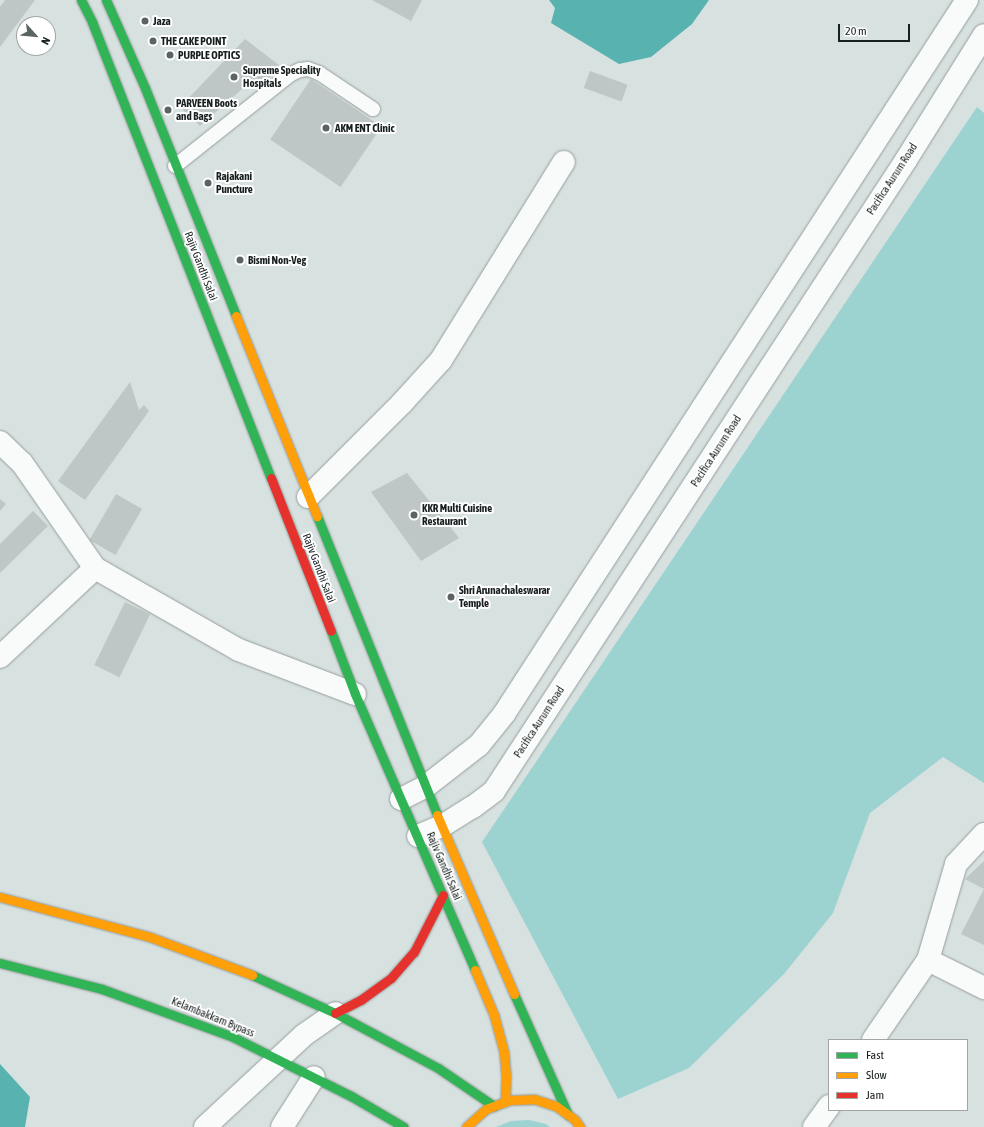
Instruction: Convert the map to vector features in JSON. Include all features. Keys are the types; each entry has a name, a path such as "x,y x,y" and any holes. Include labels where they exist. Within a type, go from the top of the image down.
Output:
{"main road":[{"name":"Rajiv Gandhi Salai","path":"81,0 92,22 147,161 355,694 418,836 494,1015 504,1053 506,1077 504,1102"},
{"name":"Rajiv Gandhi Salai","path":"106,0 145,88 425,787 531,1035 568,1115"},
{"path":"335,1013 362,999 391,978 414,952 443,895"},
{"path":"0,897 157,939 240,969 335,1013 438,1068 494,1106"},
{"name":"Kelambakkam Bypass","path":"0,963 102,989 234,1037 351,1096 404,1127"},
{"path":"466,1127 486,1109 510,1100 534,1099 556,1106 580,1127"}],"street":[{"path":"401,799 425,787 479,746 504,714 967,0"},
{"name":"Pacifica Aurum Road","path":"418,836 442,826 473,808 494,791 901,166 984,35"},
{"path":"308,497 402,403 441,360 564,162"},
{"path":"0,442 22,463 95,568 239,650 355,694"},
{"path":"0,656 95,568"},
{"path":"874,1039 928,960 956,864 984,834"},
{"path":"928,960 984,988"},
{"path":"205,1127 225,1111 278,1058 304,1035 335,1013"},
{"path":"282,1127 314,1077"},
{"path":"814,1127 828,1107"}],"lane":[{"path":"175,166 292,74 300,70 308,69 319,73 373,109"}],"shaded area":[{"path":"549,0 709,0 692,24 651,57 619,64 551,23 555,8"},
{"path":"977,107 984,113 984,783 943,757 870,813 833,913 784,974 689,1068 618,1099 482,842"},
{"path":"0,1064 30,1097 25,1127 0,1127"},
{"path":"529,1120 546,1124 550,1127 496,1127 511,1121"}],"building":[{"path":"5,0 35,0 23,16 16,16 16,26 0,47 0,7"},
{"path":"372,0 422,0 411,21"},
{"path":"245,39 279,65 260,91 249,83 200,126 180,107"},
{"path":"590,71 628,85 621,102 584,88"},
{"path":"311,79 381,127 341,187 270,140"},
{"path":"130,382 139,410 144,405 149,411 85,500 58,481"},
{"name":"KKR Multi Cuisine Restaurant","path":"407,473 459,538 421,561 371,492"},
{"path":"116,494 142,509 115,555 90,540"},
{"path":"0,499 6,504 0,511"},
{"path":"33,511 48,526 0,573 0,544"},
{"path":"125,602 150,614 119,677 94,665"},
{"path":"984,861 984,889 965,879"},
{"path":"984,889 984,945 961,934"}],"traffic: fast":[{"path":"81,0 92,22 271,478"},
{"path":"106,0 145,88 236,316"},
{"path":"317,516 437,815"},
{"path":"331,631 355,694 475,970"},
{"path":"0,963 102,989 233,1037 351,1096 404,1127"},
{"path":"252,975 335,1013 438,1068 494,1106"},
{"path":"514,994 568,1115"}],"traffic: slow":[{"path":"236,316 317,516"},
{"path":"437,815 514,994"},
{"path":"0,897 150,937 252,975"},
{"path":"475,970 494,1015 504,1053 506,1077 505,1102"},
{"path":"466,1127 486,1109 510,1100 534,1099 556,1106 575,1120 580,1127"}],"traffic: jam":[{"path":"271,478 331,631"},
{"path":"335,1013 362,999 391,978 414,952 443,895"}],"place":[{"name":"Jaza","path":"145,21"},
{"name":"THE CAKE POINT","path":"153,41"},
{"name":"PURPLE OPTICS","path":"170,55"},
{"name":"Supreme Speciality Hospitals","path":"234,77"},
{"name":"PARVEEN Boots and Bags","path":"168,110"},
{"name":"AKM ENT Clinic","path":"326,128"},
{"name":"Rajakani Puncture","path":"208,183"},
{"name":"Bismi Non-Veg","path":"240,260"},
{"name":"KKR Multi Cuisine Restaurant","path":"414,515"},
{"name":"Shri Arunachaleswarar Temple","path":"451,597"}]}
